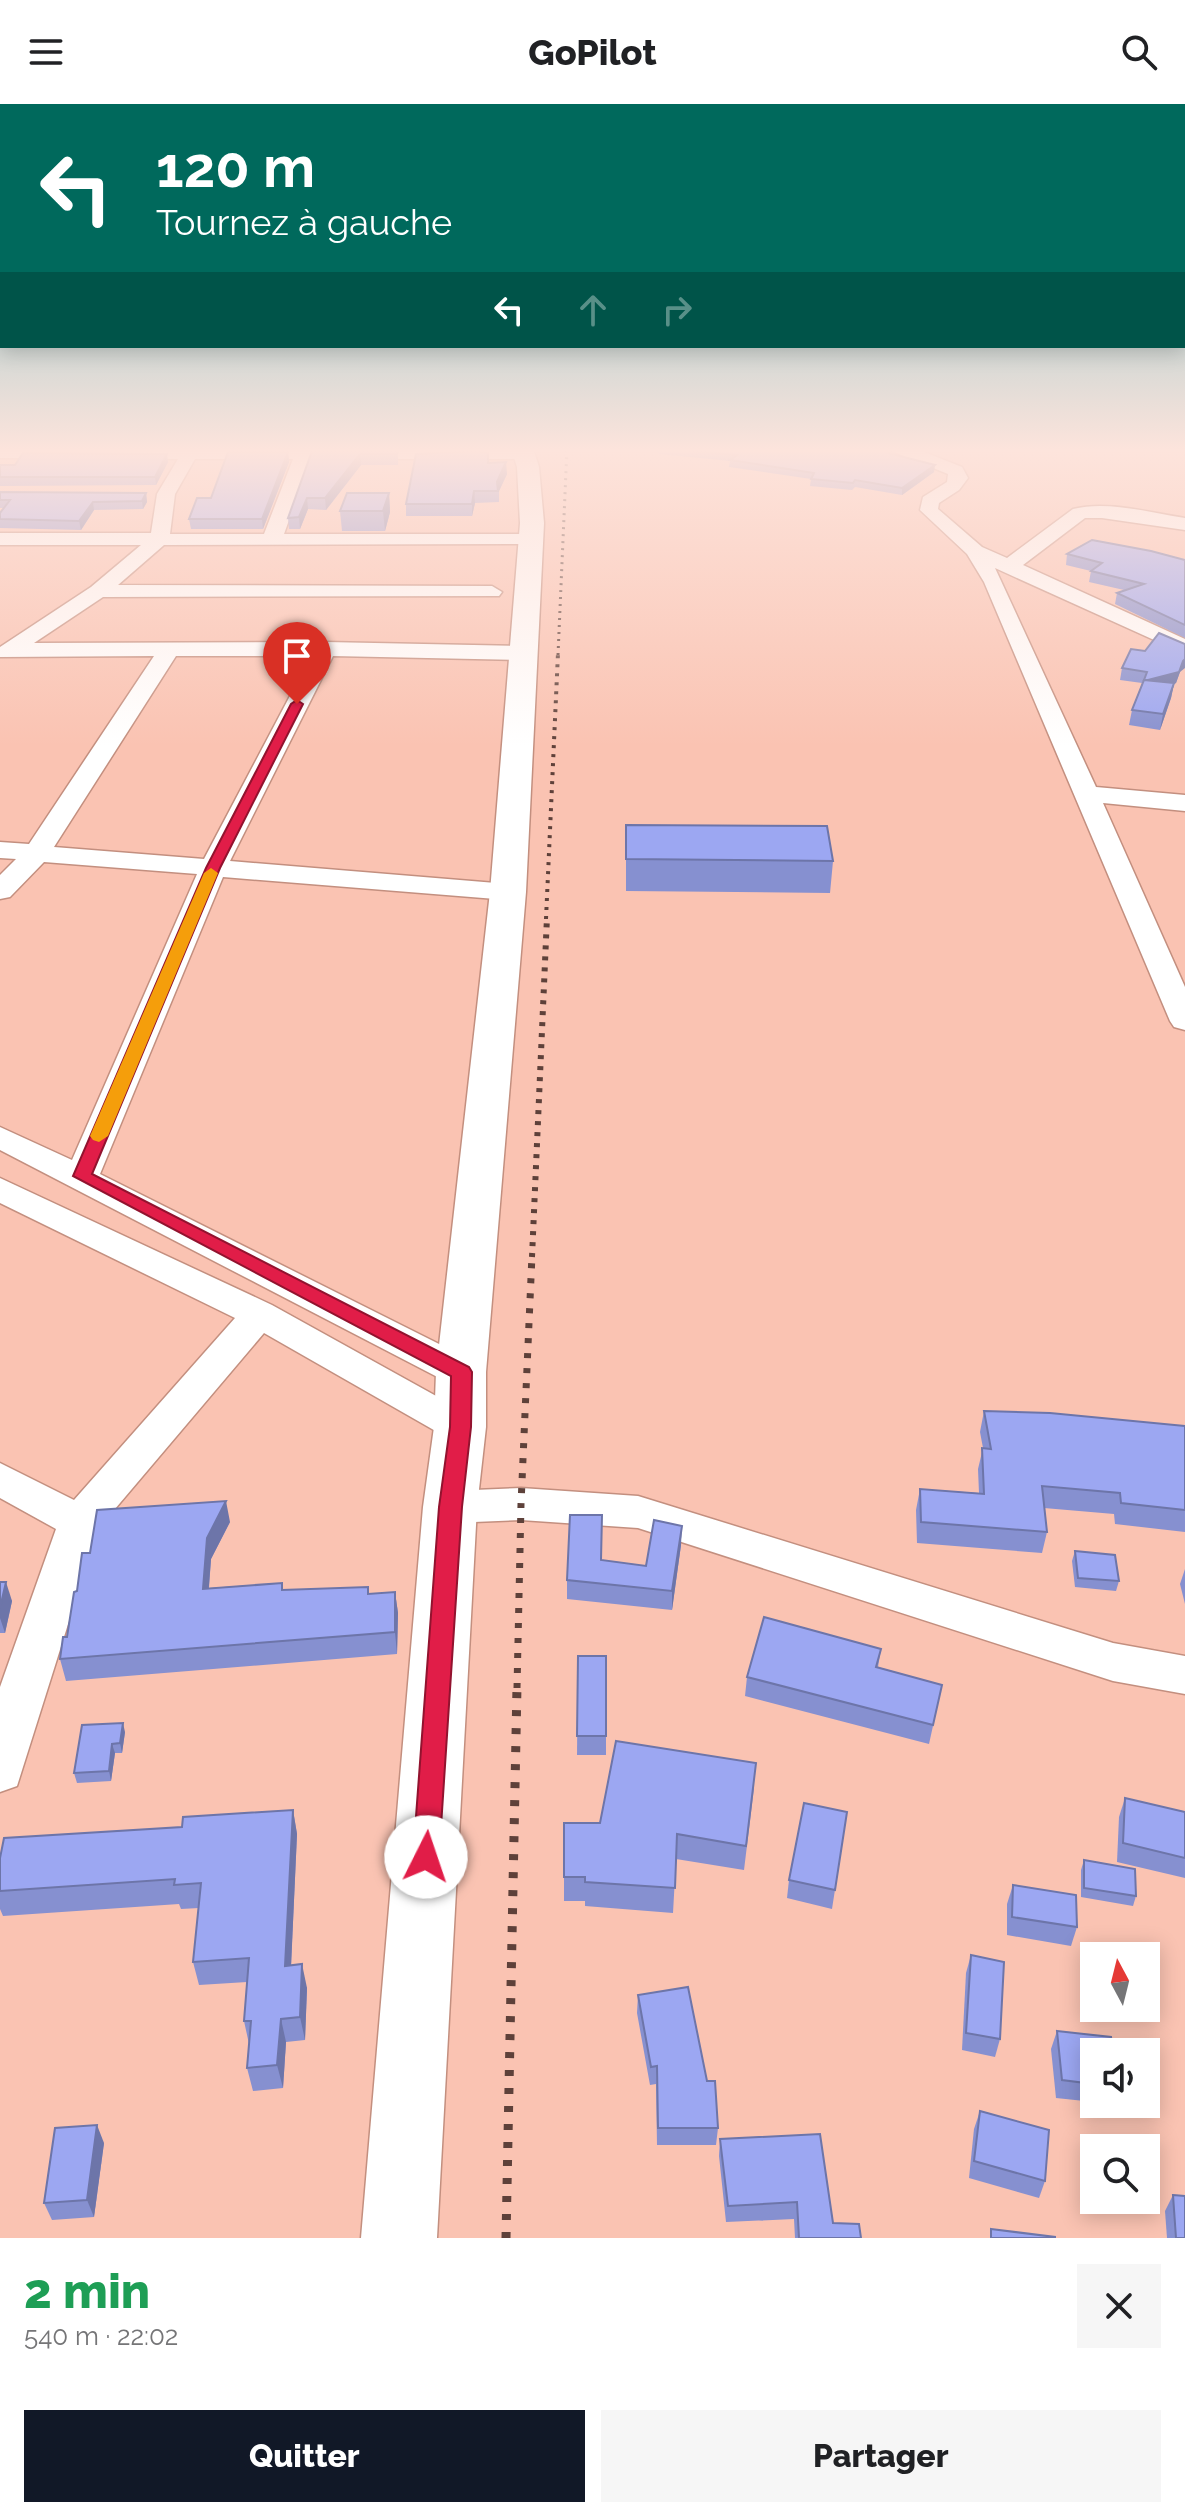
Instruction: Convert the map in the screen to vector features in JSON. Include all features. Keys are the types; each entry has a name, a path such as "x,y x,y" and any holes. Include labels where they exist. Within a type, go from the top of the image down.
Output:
{"highway":[{"path":"399,2238 450,1507 460,1427 461,1372 508,892 531,548"}],"street":[{"path":"5,653 98,591 150,548"},
{"path":"971,548 994,582 1185,1021"},
{"path":"1009,566 1034,548"},
{"path":"975,551 1185,647"},
{"path":"98,591 492,592"},
{"path":"5,653 170,649 523,653"},
{"path":"0,891 37,853 170,649"},
{"path":"82,1176 213,868 325,649"},
{"path":"1087,794 1185,803"},
{"path":"0,850 508,892"},
{"path":"0,1137 82,1176 461,1372"},
{"path":"0,1189 259,1314 460,1427"},
{"path":"0,1771 10,1700 79,1522 259,1314"},
{"path":"0,1479 79,1522"},
{"path":"450,1507 521,1504 638,1512 1113,1662 1185,1675"}],"building":[{"path":"1078,548 1133,548 1185,560 1185,625 1117,593 1144,584 1091,571 1102,563 1067,554"},
{"path":"1159,633 1185,644 1185,659 1179,672 1144,680 1147,672 1122,668 1131,649 1145,651"},
{"path":"1144,680 1174,683 1163,714 1132,710"},
{"path":"626,825 827,826 833,861 626,859"},
{"path":"984,1411 1050,1413 1185,1426 1185,1510 1121,1503 1120,1493 1042,1486 1047,1532 921,1522 920,1489 984,1494 982,1448 991,1449"},
{"path":"226,1501 207,1538 203,1589 282,1583 282,1590 368,1587 368,1594 395,1592 395,1632 60,1659 74,1592 77,1591 82,1553 90,1553 97,1510"},
{"path":"570,1515 602,1515 601,1560 646,1566 654,1520 682,1526 672,1591 567,1580"},
{"path":"1075,1551 1115,1555 1119,1581 1078,1578"},
{"path":"0,1582 6,1582 0,1608"},
{"path":"764,1617 881,1649 876,1667 942,1685 933,1725 747,1677"},
{"path":"578,1656 606,1656 606,1736 577,1736"},
{"path":"123,1723 120,1743 112,1744 109,1771 74,1773 82,1725"},
{"path":"616,1741 756,1763 746,1846 677,1834 675,1888 585,1882 585,1877 564,1877 564,1823 600,1823"},
{"path":"1125,1798 1185,1812 1185,1858 1123,1843"},
{"path":"804,1803 847,1812 835,1890 789,1880"},
{"path":"293,1810 285,1966 302,1964 300,2017 281,2019 277,2065 247,2068 251,2021 244,2021 249,1958 193,1962 201,1883 174,1885 175,1879 0,1891 0,1858 4,1838 182,1827 183,1817"},
{"path":"1084,1860 1135,1869 1136,1896 1084,1888"},
{"path":"1013,1885 1076,1895 1077,1927 1012,1917"},
{"path":"971,1955 1004,1962 1000,2039 966,2033"},
{"path":"688,1987 707,2081 715,2081 718,2128 658,2128 657,2066 651,2067 638,1995"},
{"path":"1057,2031 1111,2037 1080,2038 1080,2082 1062,2080"},
{"path":"980,2111 1049,2130 1045,2181 974,2161"},
{"path":"97,2125 87,2200 44,2203 55,2128"},
{"path":"820,2134 833,2223 859,2224 861,2238 799,2238 797,2202 728,2206 720,2139"},
{"path":"1173,2195 1185,2196 1185,2238 1176,2238"},
{"path":"991,2229 1055,2237 1055,2238 991,2238"}],"railway":[{"path":"558,655 563,548"},
{"path":"546,919 558,653"},
{"path":"532,1257 547,917"},
{"path":"517,1688 532,1255"},
{"path":"506,2238 517,1686"}],"slow traffic":[{"path":"99,1136 211,873"}],"route":[{"path":"297,704 213,868 82,1176 461,1372 460,1427 450,1507 426,1857"}]}
